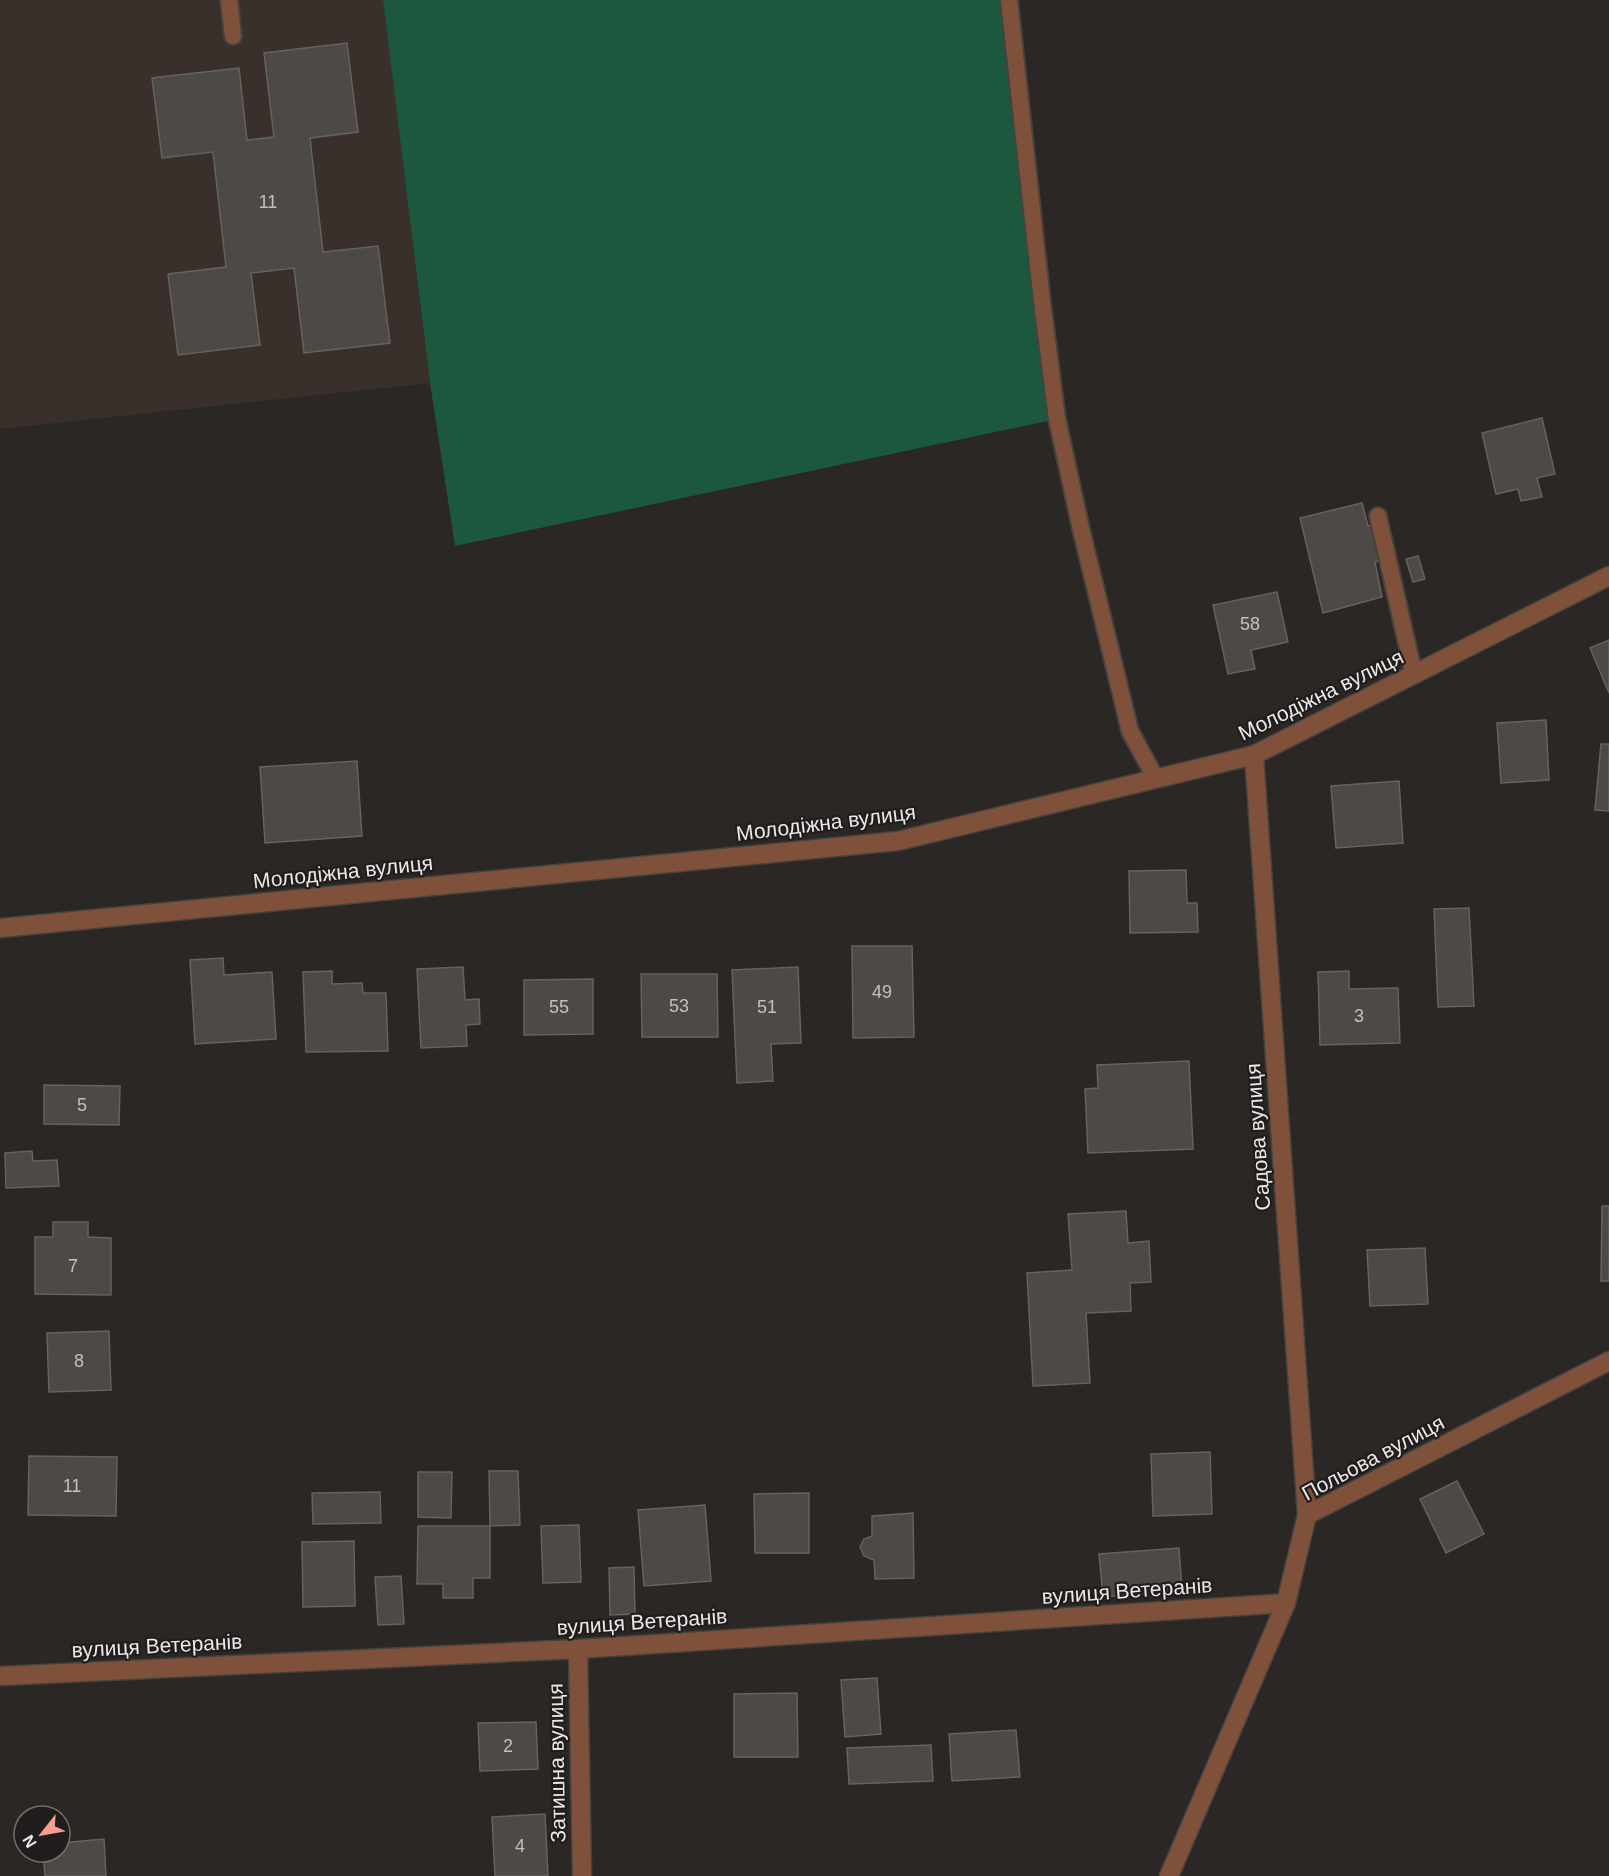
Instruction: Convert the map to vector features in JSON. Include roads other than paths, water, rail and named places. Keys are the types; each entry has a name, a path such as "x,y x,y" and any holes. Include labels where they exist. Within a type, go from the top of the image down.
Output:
{"street":[{"name":"Молодіжна вулиця","path":"0,928 898,841 1254,756 1609,576"},
{"name":"Садова вулиця","path":"1254,756 1307,1515"},
{"name":"Польова вулиця","path":"1169,1876 1286,1603 1307,1515 1609,1361"},
{"name":"вулиця Ветеранів","path":"0,1676 578,1650 1286,1603"},
{"name":"Затишна вулиця","path":"578,1650 582,1876"}],"lane":[{"path":"229,0 233,36"},
{"path":"1009,0 1042,302 1058,419 1081,529 1130,731 1156,779"},
{"path":"1378,516 1414,675"}]}
